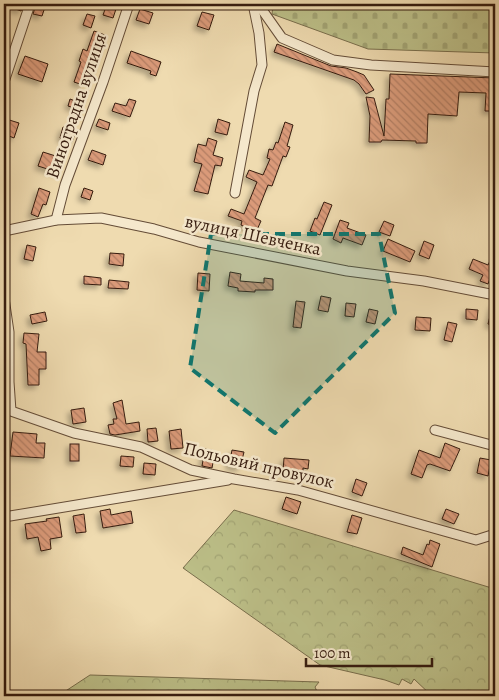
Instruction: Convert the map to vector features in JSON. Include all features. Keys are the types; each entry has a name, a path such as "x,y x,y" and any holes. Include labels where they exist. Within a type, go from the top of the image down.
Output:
{"street":[{"path":"4,82 30,4"},
{"name":"Виноградна вулиця","path":"56,220 65,185 103,82 128,4"},
{"path":"235,193 254,91 262,64 260,33 253,4"},
{"path":"258,4 282,38 333,60 371,65 495,72"},
{"name":"вулиця Шевченка","path":"4,231 56,220 100,218 154,229 199,242 337,269 424,281 495,295"},
{"name":"Польовий провулок","path":"4,298 9,332 6,386 11,411 74,434 141,448 191,470 298,490 476,540 495,534"},
{"path":"435,430 495,446"},
{"path":"4,517 234,479"}],"highlighted area":[{"path":"211,234 379,234 395,313 275,433 190,368"}],"green space":[{"path":"273,4 495,4 495,53 368,49 272,14"},
{"path":"234,510 495,589 495,696 432,696 414,679 411,684 402,679 399,685 320,665 183,568"},
{"path":"90,675 319,682 315,687 319,696 58,696"}],"building":[{"path":"4,4 24,4 21,11"},
{"path":"36,4 46,4 42,16 33,14"},
{"path":"107,4 117,6 113,18 103,15"},
{"path":"140,9 153,13 149,24 136,20"},
{"path":"202,12 214,15 209,30 197,26"},
{"path":"87,14 95,16 91,28 83,25"},
{"path":"94,31 105,35 96,67 90,65 83,85 74,82 83,49 87,51"},
{"path":"277,44 331,66 346,68 364,75 374,90 366,94 354,80 274,52"},
{"path":"131,51 161,62 156,76 150,74 151,71 127,63"},
{"path":"25,56 48,64 42,82 18,74"},
{"path":"390,74 495,78 495,111 485,111 486,93 459,92 457,116 428,114 427,143 382,140 381,142 369,142 370,116 366,97 374,98 384,136 386,99 389,99"},
{"path":"70,99 83,104 80,110 68,106"},
{"path":"129,99 136,101 130,117 112,111 115,103 126,106"},
{"path":"6,119 19,123 14,138 4,134"},
{"path":"99,119 110,123 108,130 96,126"},
{"path":"218,119 230,123 227,135 215,132"},
{"path":"285,122 293,125 287,146 290,147 286,157 283,156 272,186 268,185 255,218 261,221 256,232 241,225 242,221 228,216 231,209 244,214 257,182 246,177 249,170 263,175 270,159 267,158 269,149 273,150 276,142 278,143"},
{"path":"63,127 76,131 72,142 60,138"},
{"path":"208,138 217,141 213,155 223,158 221,166 215,165 208,194 194,191 202,164 194,162 198,144 206,146"},
{"path":"92,150 106,155 103,165 88,160"},
{"path":"43,152 62,158 57,172 38,166"},
{"path":"39,188 50,192 46,205 43,204 38,217 31,214"},
{"path":"84,188 93,191 90,200 81,197"},
{"path":"324,202 332,205 320,235 310,231"},
{"path":"340,220 349,223 347,228 366,235 362,245 343,238 341,243 333,239"},
{"path":"384,221 394,225 390,236 379,232"},
{"path":"388,239 415,251 410,262 383,251"},
{"path":"424,241 434,245 429,259 419,255"},
{"path":"27,245 36,247 33,261 24,259"},
{"path":"110,253 124,254 123,266 109,264"},
{"path":"473,259 488,265 490,261 495,263 488,284 480,281 483,275 469,269"},
{"path":"230,272 241,274 240,281 264,283 264,278 273,279 273,290 238,291 238,288 228,286"},
{"path":"198,273 210,274 209,291 197,290"},
{"path":"84,276 101,278 101,285 84,284"},
{"path":"109,280 129,282 128,289 108,288"},
{"path":"321,296 331,298 328,312 318,310"},
{"path":"296,301 305,302 301,328 293,327"},
{"path":"346,303 356,304 354,317 345,316"},
{"path":"493,304 495,304 495,326 488,324"},
{"path":"369,309 378,311 375,324 366,322"},
{"path":"466,309 478,310 477,320 466,319"},
{"path":"45,312 47,321 32,324 30,315"},
{"path":"416,317 431,318 430,331 415,330"},
{"path":"448,322 457,324 452,342 444,340"},
{"path":"24,333 39,334 37,352 46,352 46,369 39,369 39,385 28,385 26,344 23,343"},
{"path":"122,400 126,424 139,422 140,431 110,434 108,425 114,424 113,419 117,419 113,403"},
{"path":"84,408 86,422 73,424 71,410"},
{"path":"156,428 158,441 148,442 147,429"},
{"path":"181,429 183,448 171,449 169,431"},
{"path":"13,432 37,434 36,443 45,443 44,458 10,456"},
{"path":"445,443 460,449 450,471 430,464 427,465 422,478 411,474 419,450 440,458"},
{"path":"70,444 79,444 79,461 70,461"},
{"path":"205,449 215,451 212,468 202,466"},
{"path":"232,450 244,452 240,468 229,466"},
{"path":"121,456 134,457 133,467 120,466"},
{"path":"284,458 309,460 308,469 303,468 303,473 283,471"},
{"path":"480,458 491,460 488,476 477,473"},
{"path":"144,463 156,464 155,475 143,474"},
{"path":"356,479 367,483 362,496 352,492"},
{"path":"286,497 301,502 297,514 282,509"},
{"path":"110,509 111,515 131,511 133,523 103,528 100,511"},
{"path":"446,509 459,514 454,524 442,519"},
{"path":"84,514 86,532 76,533 73,516"},
{"path":"352,515 362,518 357,534 347,532"},
{"path":"59,517 62,537 50,539 51,549 41,551 38,537 27,539 25,524"},
{"path":"430,540 440,544 432,567 401,554 403,547 423,555"}]}
